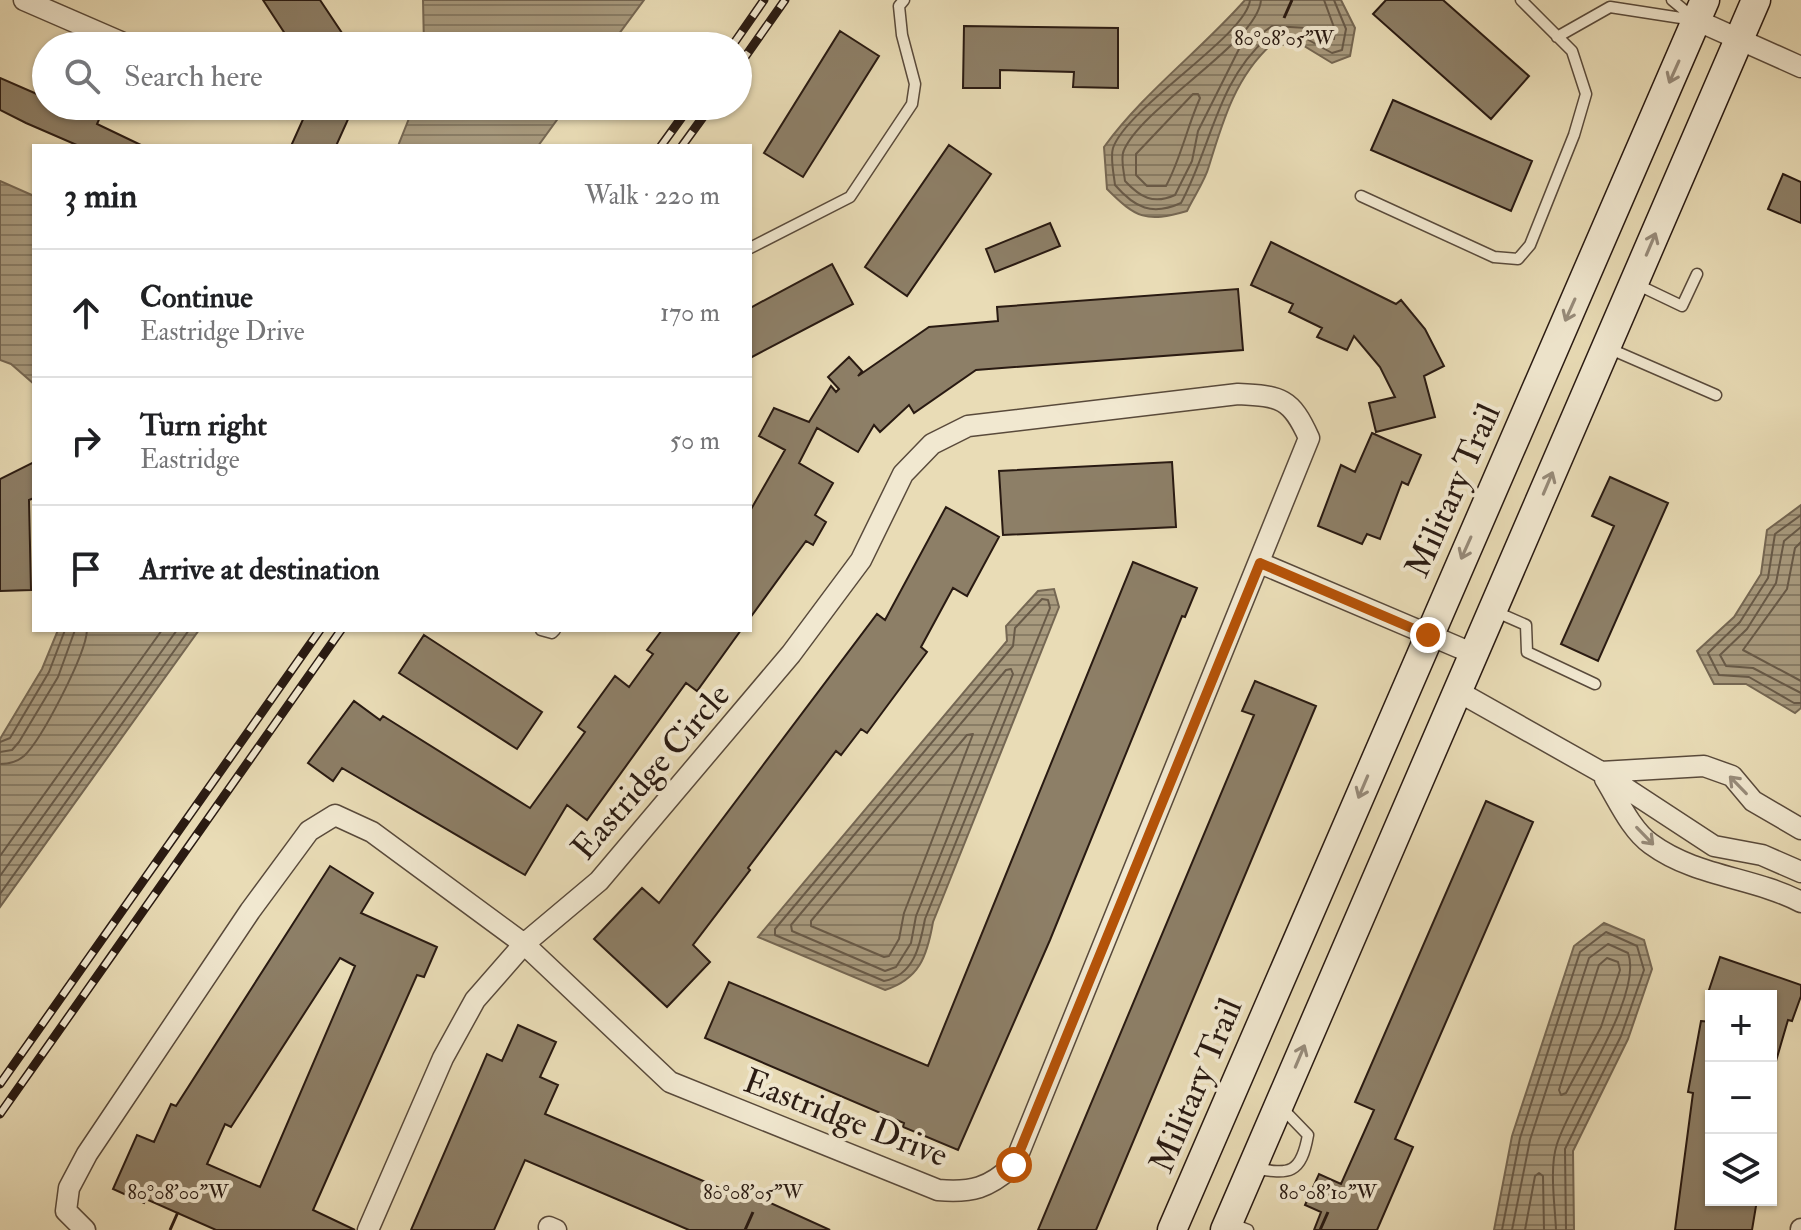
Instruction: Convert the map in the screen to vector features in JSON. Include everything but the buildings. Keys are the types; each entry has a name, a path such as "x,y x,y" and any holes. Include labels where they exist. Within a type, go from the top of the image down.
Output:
{"street":[{"path":"24,0 98,32"},
{"path":"1234,1227 1252,1167 1756,0"},
{"path":"1701,10 1739,38 1801,67"},
{"name":"Military Trail","path":"1172,1230 1701,10"},
{"name":"Eastridge Circle","path":"368,1230 443,1058 475,1000 524,944 599,881 791,654 861,560 903,474 932,444 968,426 1238,394 1273,395 1296,409 1309,438 1260,563"},
{"path":"1260,563 1474,654"},
{"name":"Eastridge Drive","path":"85,1230 66,1211 69,1188 87,1154 275,877 309,831 335,815 372,832 524,944 670,1082 938,1190 968,1193 993,1184 1014,1165 1260,563"},
{"path":"1459,692 1601,772 1714,846 1762,855 1801,872"},
{"path":"1601,772 1704,766 1732,776 1753,801 1801,829"},
{"path":"1601,772 1650,844 1709,873 1777,889 1801,902"}],"lane":[{"path":"752,247 850,197 912,104 915,84 902,35 899,6 904,0"},
{"path":"1361,196 1494,257 1518,259 1530,245 1574,135 1586,94 1572,51 1521,0"},
{"path":"1672,0 1701,10"},
{"path":"1557,37 1610,7 1701,10"},
{"path":"1634,283 1682,306 1697,274"},
{"path":"1606,348 1716,395"},
{"path":"1493,611 1526,625 1527,652 1595,684"},
{"path":"1252,1167 1278,1172 1291,1171 1299,1164 1308,1135 1279,1105"}],"water":[{"path":"423,0 644,0 620,32 424,32"},
{"path":"1245,0 1341,0 1355,28 1350,56 1332,63 1304,46 1272,44 1249,70 1232,100 1205,177 1187,211 1161,217 1134,212 1107,189 1104,147 1154,90"},
{"path":"408,120 557,120 539,144 399,144"},
{"path":"0,181 32,195 32,382 11,364 0,360"},
{"path":"1801,505 1801,708 1795,713 1746,684 1714,684 1697,651 1734,617 1761,574 1767,530"},
{"path":"1054,589 1059,607 933,922 928,946 914,973 885,990 758,937 1007,641 1006,626 1038,591"},
{"path":"57,632 198,632 0,907 0,739 42,669"},
{"path":"1604,923 1644,940 1652,969 1628,1039 1573,1151 1574,1230 1494,1230 1512,1136 1574,946"}],"railway":[{"path":"742,32 764,0"},
{"path":"752,47 785,0"},
{"path":"662,144 680,120"},
{"path":"683,144 701,120"},
{"path":"0,1084 319,632"},
{"path":"0,1114 340,632"}],"route":[{"path":"1014,1165 1260,563 1428,635"}]}
